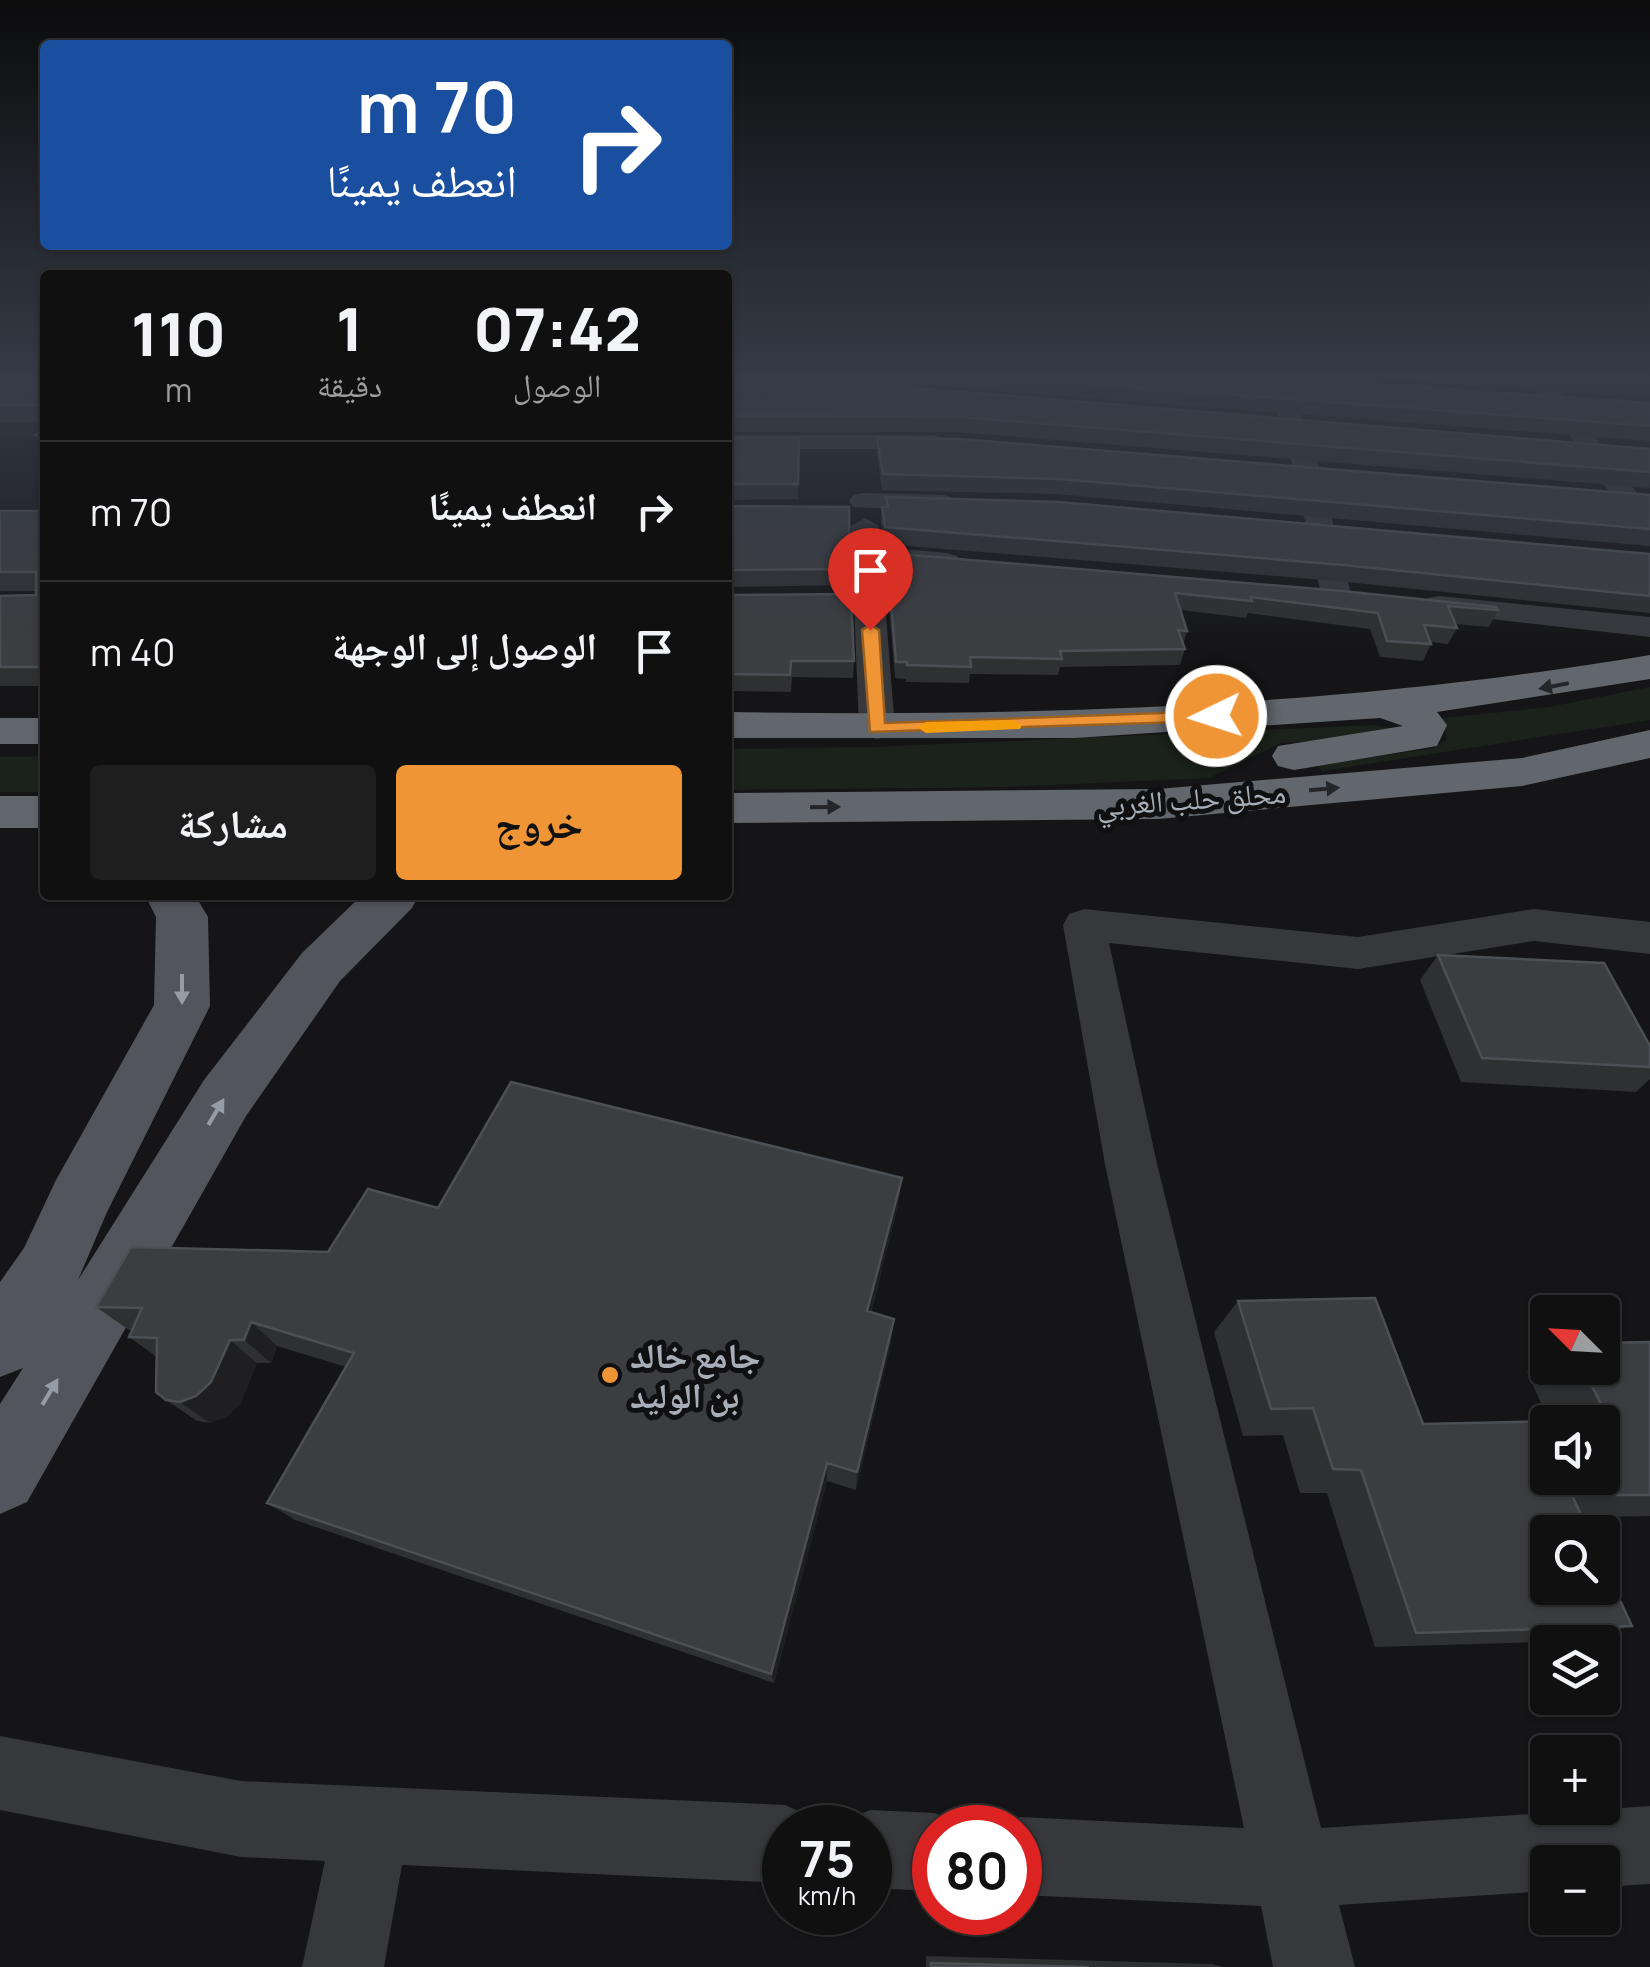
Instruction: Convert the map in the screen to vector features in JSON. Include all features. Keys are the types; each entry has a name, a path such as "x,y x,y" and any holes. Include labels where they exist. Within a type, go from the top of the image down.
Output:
{"highway":[{"path":"732,724 876,728 1103,723 1366,707 1526,691 1650,667"},
{"path":"1235,797 1287,757 1422,737 1425,725 1412,711 1366,707"},
{"path":"0,732 40,731"},
{"name":"محلق حلب الغربي","path":"732,808 1158,804 1522,772 1650,744"}],"main road":[{"path":"0,1342 24,1271 79,1201 182,1006 182,917 173,900"},
{"path":"0,1475 224,1098 320,967 389,900"}],"street":[{"path":"859,466 856,508 869,555 876,728"},
{"path":"1297,591 1346,596 1331,530 1304,466"},
{"path":"1609,466 1638,499 1650,530"},
{"path":"1588,495 1638,499"},
{"path":"856,508 979,504"},
{"path":"1283,526 1331,530"},
{"path":"869,555 986,565"},
{"path":"833,598 868,598"},
{"path":"1415,602 1650,627"},
{"path":"1314,1967 1130,1164 1084,925 1358,954 1534,925 1650,938"},
{"path":"0,1773 241,1819 762,1843"},
{"path":"343,1967 370,1824"},
{"path":"1042,1857 1292,1869 1650,1845"}],"shaded area":[{"path":"1650,687 1650,720 1322,771 1317,765 1435,748 1447,739 1443,718 1549,707"},
{"path":"1376,725 1398,730 1386,736 1281,743 1209,778 1004,787 732,790 732,749 872,747"},
{"path":"40,756 40,792 0,792 0,757"}],"building":[{"path":"732,466 798,466 798,484 732,484"},
{"path":"882,466 1290,466 1650,495 1650,529 1059,479 883,474"},
{"path":"1572,466 1650,466 1650,472"},
{"path":"886,497 1059,502 1650,554 1650,596 1343,565 885,527 882,507 888,507"},
{"path":"732,506 849,507 850,569 732,570"},
{"path":"0,511 40,511 40,667 0,667 0,596 36,595 36,572 0,572"},
{"path":"887,553 1342,591 1498,610 1448,606 1457,628 1424,625 1431,644 1387,641 1378,613 1251,597 1252,601 1175,593 1187,631 1178,630 1185,649 1060,651 1062,659 970,657 971,667 907,665 896,662"},
{"path":"851,594 854,661 791,661 790,675 732,674 732,595"},
{"path":"1438,955 1604,963 1650,1046 1650,1067 1482,1058"},
{"path":"511,1082 902,1178 867,1311 894,1319 857,1472 827,1463 771,1674 267,1503 354,1353 251,1322 244,1340 230,1340 211,1382 196,1396 180,1402 166,1400 156,1392 157,1338 129,1337 142,1308 96,1307 131,1247 328,1252 368,1189 438,1208"},
{"path":"1375,1298 1423,1424 1530,1422 1530,1495 1572,1495 1581,1515 1530,1515 1530,1605 1620,1605 1620,1600 1632,1626 1530,1625 1530,1629 1416,1633 1361,1470 1333,1469 1313,1408 1271,1409 1238,1301"},
{"path":"1650,1342 1650,1495 1620,1495 1620,1405 1602,1405 1592,1385 1620,1385 1620,1343"},
{"path":"931,1963 1089,1967 931,1967"}],"slow traffic":[{"path":"926,727 1013,725"}],"place":[{"name":"جامع خالد بن الوليد","path":"610,1375"}],"route":[{"path":"870,630 876,728 1103,723 1216,716"}]}
